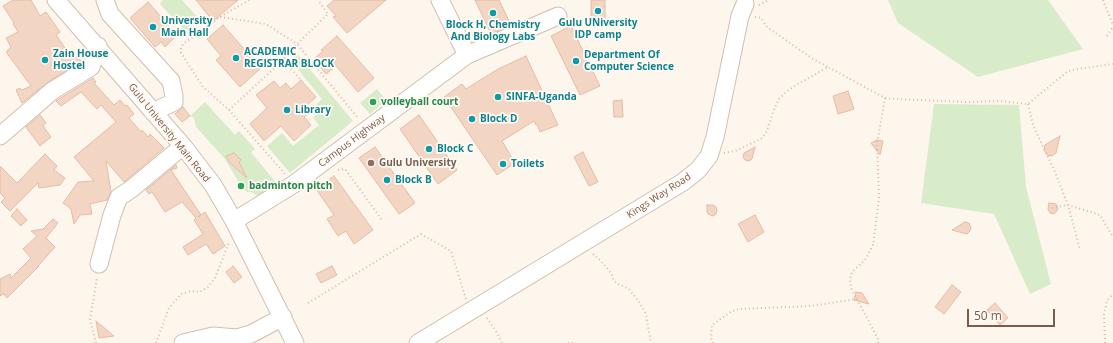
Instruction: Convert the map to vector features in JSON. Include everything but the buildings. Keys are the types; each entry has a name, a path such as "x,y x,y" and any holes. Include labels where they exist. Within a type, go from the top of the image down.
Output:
{"street":[{"name":"Gulu University Main Road","path":"56,0 98,46 183,146 213,185 234,221 295,343"},
{"path":"105,0 110,14 171,81 174,102 153,112"},
{"path":"440,0 467,55"},
{"name":"Kings Way Road","path":"418,343 683,182 698,170 709,156 743,10"},
{"name":"Campus Highway","path":"234,221 294,184 467,55 558,16"},
{"path":"0,136 52,91 91,67 98,46"},
{"path":"99,264 112,215 119,197 130,190 183,146"},
{"path":"183,343 213,336 237,338 251,334 283,317"}],"path":[{"path":"249,0 220,17 183,44 181,53 203,87 229,110 294,184"},
{"path":"229,110 283,60 328,14 318,0"},
{"path":"1103,0 1113,26 1107,36"},
{"path":"743,10 761,18 768,27 813,59 885,98 966,102 999,101 1028,104 1068,71 1113,64"},
{"path":"220,17 266,24 297,44 367,129"},
{"path":"283,60 301,80"},
{"path":"709,156 735,151 761,139 766,133 775,107 787,91 828,67"},
{"path":"879,343 851,288 850,279 852,272 865,260 873,245 879,199 877,144 885,98"},
{"path":"1028,104 1033,124 1068,205 1080,250"},
{"path":"332,171 345,169 382,220"},
{"path":"1052,208 1068,205 1100,215 1113,237"},
{"path":"156,343 169,308 181,294 192,291 200,292 208,287 215,278 230,240 234,221"},
{"path":"308,303 421,234 451,251 474,308 497,333 502,343"},
{"path":"582,244 601,261 611,273 614,281 630,289 646,314 651,343"},
{"path":"96,343 90,320 99,264"},
{"path":"1105,343 1104,314 1107,301 1113,294"},
{"path":"713,343 711,338 712,325 732,311 740,309 811,306 857,299"},
{"path":"568,343 575,343"}],"green space":[{"path":"163,0 182,0 200,20 186,32 160,4"},
{"path":"888,0 1048,0 1083,49 978,77 898,23"},
{"path":"298,55 353,121 290,173 267,146 282,133 293,146 319,125 313,118 318,113 313,107 322,99 291,61"},
{"name":"volleyball court","path":"377,89 386,100 370,114 360,103"},
{"path":"205,102 235,135 239,131 255,149 251,152 277,184 260,197 251,192 247,192 241,186 225,159 196,127 194,118 190,116"},
{"path":"934,104 1019,105 1026,187 1051,284 1030,294 994,214 921,203"}],"place":[{"name":"Gulu UNiversity IDP camp","path":"598,11"},
{"name":"Block H, Chemistry And Biology Labs","path":"493,13"},
{"name":"University Main Hall","path":"153,27"},
{"name":"ACADEMIC REGISTRAR BLOCK","path":"236,58"},
{"name":"Zain House Hostel","path":"45,60"},
{"name":"Department Of Computer Science","path":"576,61"},
{"name":"SINFA-Uganda","path":"498,97"},
{"name":"volleyball court","path":"373,102"},
{"name":"Library","path":"287,110"},
{"name":"Block D","path":"472,119"},
{"name":"Block C","path":"429,149"},
{"name":"Gulu University","path":"371,163"},
{"name":"Toilets","path":"503,164"},
{"name":"Block B","path":"387,180"},
{"name":"badminton pitch","path":"241,186"}]}
